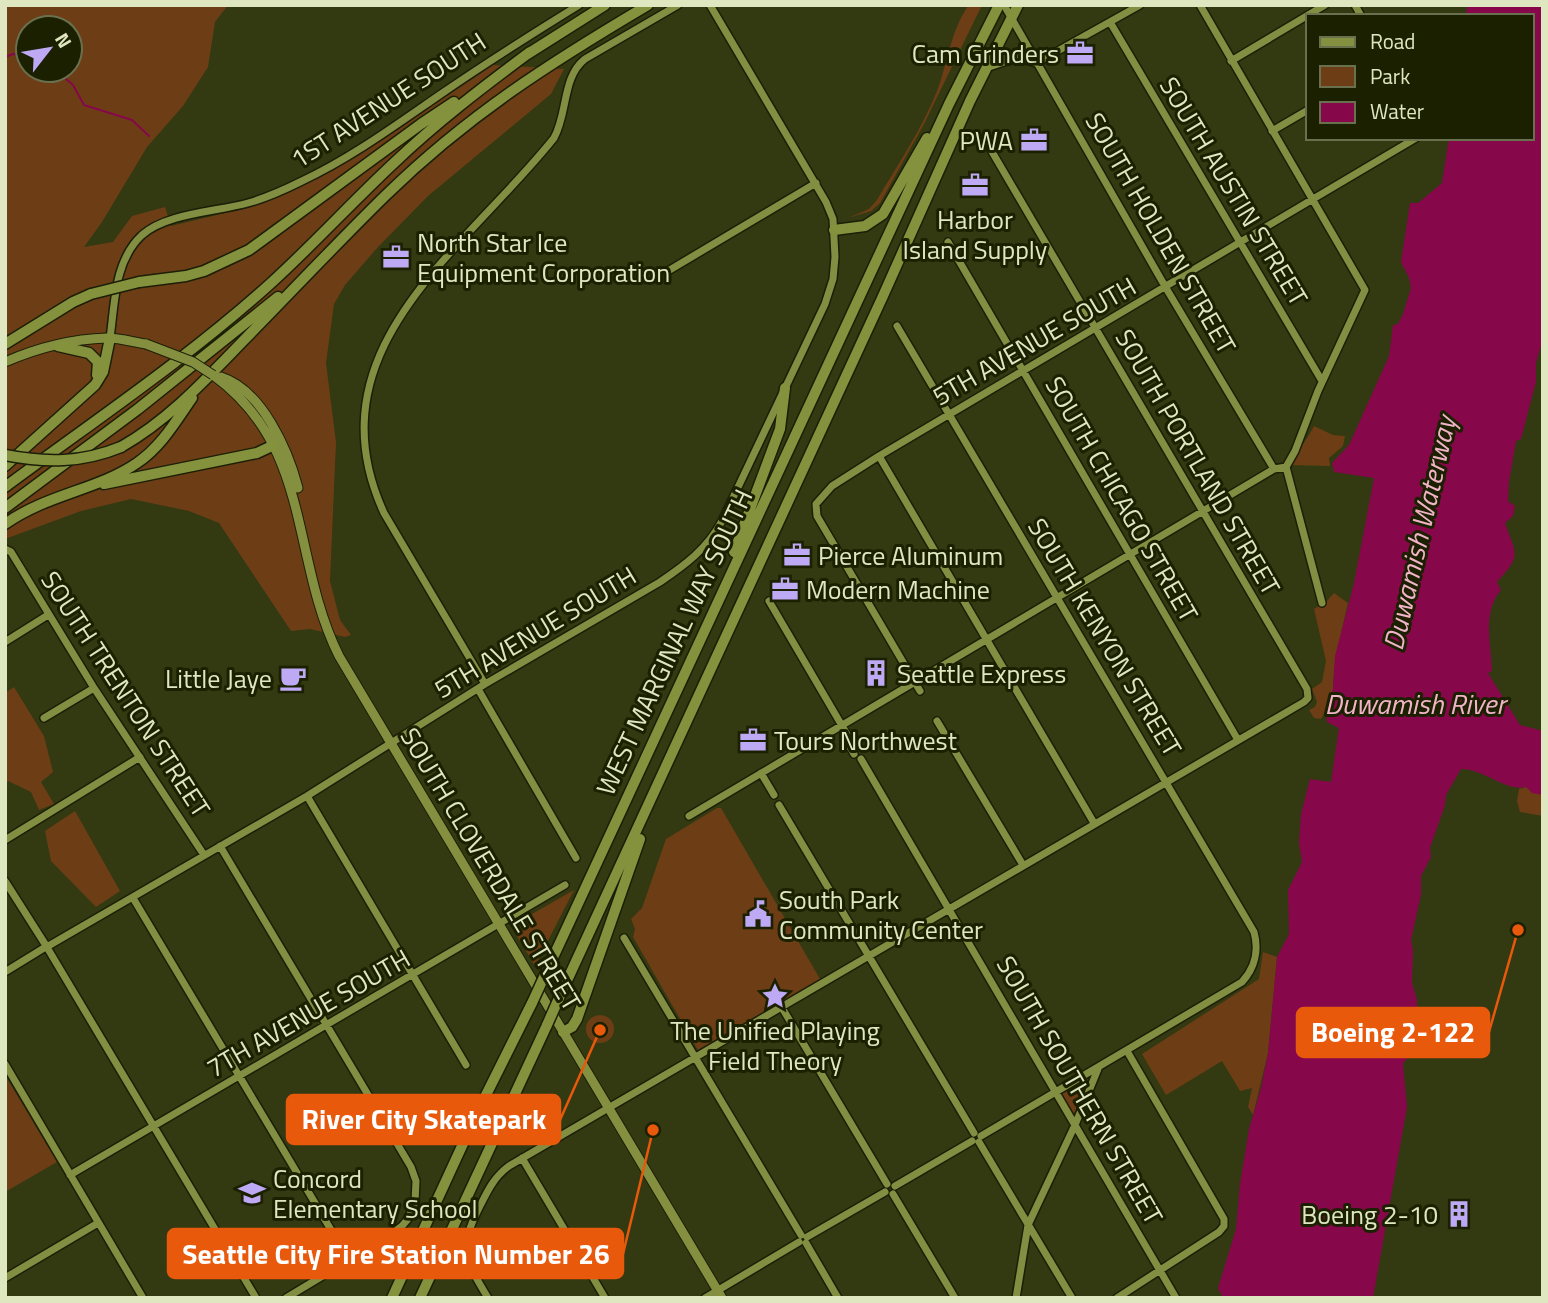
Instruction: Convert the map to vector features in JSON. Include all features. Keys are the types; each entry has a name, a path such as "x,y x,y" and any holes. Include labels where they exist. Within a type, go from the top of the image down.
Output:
{"highway":[{"path":"5,344 90,293 139,282 186,276 204,271 249,250 421,124 605,5"},
{"path":"5,455 71,461 121,447 149,430 203,382 385,195 452,134 530,77 648,5"},
{"name":"WEST MARGINAL WAY SOUTH","path":"392,1298 479,1109 532,1003 949,104 999,5"},
{"name":"WEST MARGINAL WAY SOUTH","path":"420,1298 660,783 987,66 1018,5"},
{"path":"5,487 216,330 270,285 454,108 530,52"},
{"path":"987,66 1017,56 1038,62"},
{"path":"834,230 865,226 883,214 949,104"},
{"path":"5,508 138,409 318,264"},
{"path":"5,466 95,385 103,372 110,338"},
{"path":"58,346 84,350 93,356 98,367 95,385"},
{"path":"5,524 40,503 126,470 146,456 163,439 203,382"},
{"path":"697,647 769,463 780,429 785,388"},
{"path":"71,492 257,453 274,445"},
{"path":"564,1032 572,1027 577,1019 660,783"}],"main road":[{"name":"SOUTH CLOVERDALE STREET","path":"110,338 146,344 193,362 213,375 252,411 274,445 290,482 318,607 332,642 720,1294"},
{"path":"5,362 40,348 110,338"},
{"name":"SOUTH CLOVERDALE STREET","path":"213,375 230,380 244,391 270,422 292,464 310,546 308,562"}],"street":[{"name":"1ST AVENUE SOUTH","path":"110,338 118,278 124,259 136,241 150,229 177,219 247,203 317,174 579,5"},
{"path":"576,858 384,513 368,469 363,426 366,395 379,352 393,326 439,267 554,138 564,113 570,79 577,66 678,5"},
{"path":"710,5 830,208 834,230"},
{"name":"SOUTH HOLDEN STREET","path":"1004,5 1166,288 1274,469"},
{"path":"1038,62 1140,5"},
{"path":"1200,5 1365,290 1322,381 1295,451 1286,467 1322,603"},
{"path":"1310,14 1325,5"},
{"path":"1231,61 1306,16"},
{"name":"SOUTH AUSTIN STREET","path":"1110,22 1322,381"},
{"path":"1272,131 1306,111"},
{"name":"SOUTH PORTLAND STREET","path":"988,139 1307,690 1308,698 1304,702 1238,740"},
{"name":"5TH AVENUE SOUTH","path":"914,681 817,516 815,509 820,498 832,485 879,456 1413,140"},
{"path":"668,271 816,183"},
{"name":"5TH AVENUE SOUTH","path":"5,972 307,796 391,742 660,582 704,548 722,521 825,304 834,267 834,230"},
{"name":"SOUTH CHICAGO STREET","path":"948,242 1238,740"},
{"name":"SOUTH KENYON STREET","path":"897,326 1254,932 1256,952 1250,974 1242,982 1127,1051"},
{"path":"879,456 1094,823"},
{"path":"689,816 1274,469 1286,467"},
{"name":"SOUTH TRENTON STREET","path":"5,549 10,551 9,557 204,855"},
{"name":"SOUTH SOUTHERN STREET","path":"769,601 1176,1298"},
{"path":"5,642 48,615"},
{"path":"914,681 920,691"},
{"path":"44,718 94,688"},
{"path":"937,721 1023,865"},
{"path":"488,1298 472,1271 465,1245 467,1230 490,1186 501,1172 1238,740"},
{"path":"5,840 140,757"},
{"path":"761,773 774,795"},
{"path":"307,796 466,1065"},
{"path":"779,805 1072,1298"},
{"name":"SOUTH TRENTON STREET","path":"220,846 411,1167 416,1181 415,1202 408,1219 397,1231 349,1260"},
{"path":"5,881 256,1298"},
{"name":"7TH AVENUE SOUTH","path":"70,1175 565,885"},
{"path":"133,898 349,1260 286,1298"},
{"path":"624,938 838,1298"},
{"path":"781,1006 955,1298"},
{"path":"705,1298 720,1294 803,1240 1127,1051 1224,1219 1224,1226 1117,1298"},
{"path":"5,1064 143,1298"},
{"path":"1016,1298 1028,1225 1075,1125 1098,1068"},
{"path":"522,1158 605,1298"},
{"path":"5,1278 98,1223"}],"green space":[{"path":"5,5 228,5 215,22 208,67 183,106 147,147 84,247 113,242 132,216 165,207 171,226 250,207 294,190 361,154 493,65 564,69 551,94 428,196 378,247 345,285 334,304 326,363 336,442 330,581 340,620 351,635 345,637 310,629 291,631 219,523 189,511 131,499 81,511 5,539"},
{"path":"969,5 982,5 924,124 880,203 871,211 848,218 869,209 877,200 917,133 937,91 958,24"},
{"path":"1314,426 1333,435 1345,436 1343,446 1329,458 1330,466 1289,465 1308,436"},
{"path":"1334,593 1348,603 1336,655 1332,700 1321,719 1314,718 1309,710 1315,707 1317,702 1312,689 1322,682 1326,661 1314,609"},
{"path":"14,687 44,736 53,772 41,782 54,804 39,810 31,792 8,781 5,784 5,693"},
{"path":"1526,787 1543,795 1543,816 1520,812 1517,801 1519,789"},
{"path":"721,808 820,979 698,1050 633,937 635,929 631,919 642,908 666,839"},
{"path":"75,811 120,891 96,907 51,861 45,831"},
{"path":"574,890 535,966 511,926"},
{"path":"1263,952 1277,957 1268,1053 1253,1115 1248,1107 1252,1088 1240,1091 1222,1061 1166,1095 1142,1054 1259,979"},
{"path":"600,1015 610,1019 614,1029 610,1039 600,1043 590,1039 586,1029 590,1019"},
{"path":"1094,1071 1075,1125 1056,1092"},
{"path":"5,1075 57,1162 5,1192"}],"water":[{"name":"Duwamish River","path":"1468,5 1543,5 1543,339 1536,363 1536,382 1521,439 1516,441 1509,482 1508,501 1515,506 1513,516 1505,523 1514,555 1510,566 1497,582 1501,590 1491,608 1489,639 1492,671 1488,673 1520,725 1543,731 1543,795 1532,793 1526,787 1518,788 1461,769 1446,795 1430,848 1431,857 1421,876 1421,895 1411,940 1412,983 1417,1000 1417,1023 1412,1051 1403,1064 1407,1107 1373,1298 1223,1298 1218,1288 1236,1229 1249,1129 1268,1053 1277,957 1289,934 1288,890 1302,862 1299,843 1301,814 1310,779 1331,782 1339,728 1327,722 1326,712 1332,700 1335,656 1354,583 1374,478 1334,472 1332,463 1349,445 1389,356 1393,325 1398,324 1403,314 1411,288 1401,262 1410,203 1418,203 1442,183 1449,140 1534,140 1534,14 1466,14"}],"waterway":[{"path":"5,57 14,54"},
{"path":"72,84 84,105 132,120 149,136"}],"place":[{"name":"Cam Grinders","path":"1080,53"},
{"name":"PWA","path":"1034,140"},
{"name":"Harbor Island Supply","path":"975,185"},
{"name":"North Star Ice Equipment Corporation","path":"396,257"},
{"name":"Pierce Aluminum","path":"797,555"},
{"name":"Modern Machine","path":"785,589"},
{"name":"Seattle Express","path":"876,673"},
{"name":"Little Jaye","path":"293,678"},
{"name":"Tours Northwest","path":"753,740"},
{"name":"South Park Community Center","path":"758,914"},
{"name":"Boeing 2-122","path":"1518,930"},
{"name":"The Unified Playing Field Theory","path":"775,996"},
{"name":"River City Skatepark","path":"600,1030"},
{"name":"Seattle City Fire Station Number 26","path":"653,1130"},
{"name":"Concord Elementary School","path":"252,1193"},
{"name":"Boeing 2-10","path":"1459,1214"}],"water label":[{"name":"Duwamish Waterway","path":"1419,533"}]}
